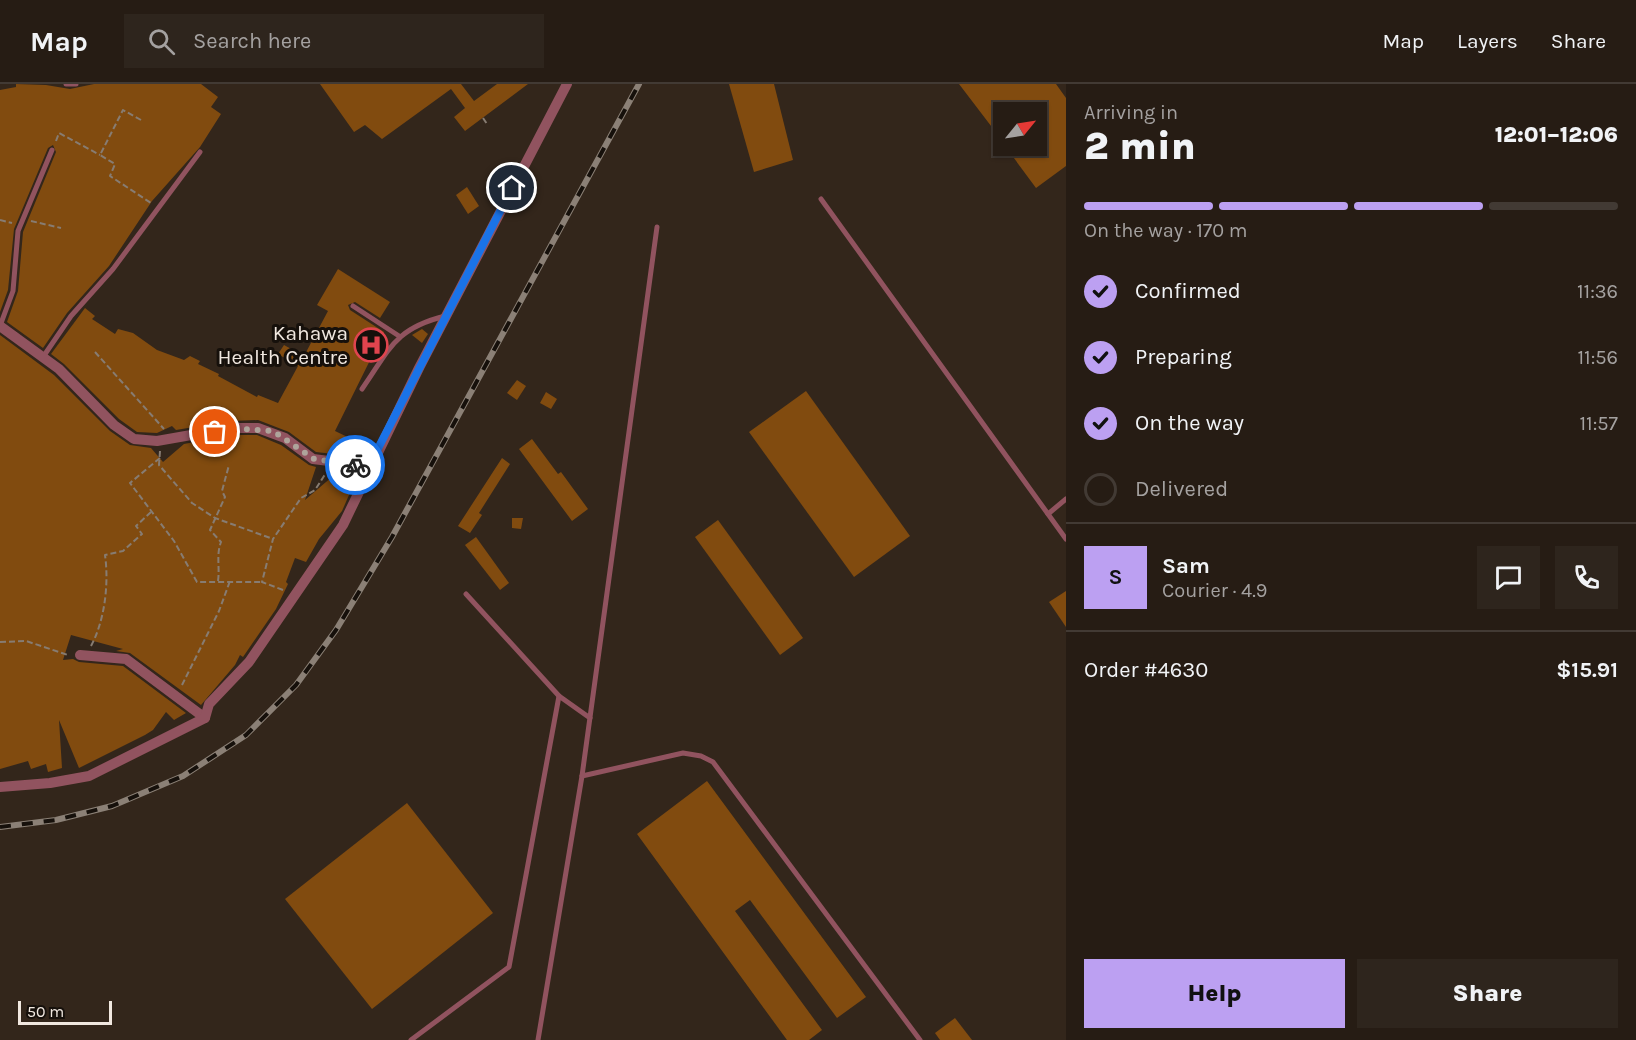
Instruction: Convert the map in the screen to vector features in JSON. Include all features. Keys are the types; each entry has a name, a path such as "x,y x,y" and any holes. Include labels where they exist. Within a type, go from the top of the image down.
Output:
{"street":[{"path":"205,718 209,704 238,676 343,525 360,491 369,466 567,84"},
{"path":"0,326 79,387 88,401 128,436 157,441 231,428 258,428 279,435 314,459 369,466"},
{"path":"83,655 126,659 205,718"},
{"path":"0,787 50,783 89,776 180,728 205,718"}],"lane":[{"path":"66,84 76,84"},
{"path":"0,326 13,291 22,222 52,150"},
{"path":"42,358 200,152"},
{"path":"821,199 1066,539"},
{"path":"538,1040 582,776 657,226"},
{"path":"353,306 399,336"},
{"path":"362,389 399,336 422,322 446,316"},
{"path":"1048,514 1066,499"},
{"path":"466,594 559,696 590,717"},
{"path":"411,1040 509,967 559,696"},
{"path":"582,776 683,753 701,756 713,762 920,1040"}],"path":[{"path":"100,155 123,110 141,120"},
{"path":"483,118 487,124"},
{"path":"52,150 59,134 100,155 115,164 110,176 131,187 158,208"},
{"path":"0,220 61,228"},
{"path":"95,352 172,438"},
{"path":"157,441 159,465 192,503 215,518 273,539"},
{"path":"160,459 130,483 174,541 197,582 262,582 295,594"},
{"path":"262,582 273,539 301,498 315,490 333,463"},
{"path":"218,581 220,563 217,553 221,542 210,530 225,497 222,491 229,465"},
{"path":"0,642 26,641 64,656 83,655 98,633 108,577 105,555 123,551 142,534 136,526 151,512"},
{"path":"175,696 201,649 230,581"}],"building":[{"path":"16,84 70,89 94,84 201,84 218,97 211,107 221,114 200,147 152,201 109,266 67,313 43,348 7,322 18,291 23,232 56,152 53,145 48,148 14,229 8,290 0,312 0,90 16,87"},
{"path":"320,84 461,84 474,101 497,84 528,84 465,131 454,117 465,108 451,89 382,139 365,125 354,132"},
{"path":"729,84 774,84 793,160 754,172"},
{"path":"959,84 1056,84 1066,98 1066,166 1036,188 1012,156 1047,156 1047,102 993,102 993,129"},
{"path":"467,187 479,206 468,214 456,195"},
{"path":"338,269 390,302 380,318 355,302 348,305 350,310 384,332 335,431 358,442 356,446 364,452 360,457 316,452 289,432 258,420 230,421 176,430 172,426 157,433 137,432 119,419 51,354 85,308 95,316 92,319 115,334 118,329 133,333 157,350 184,360 190,356 200,361 198,364 257,397 258,395 278,403 298,366 278,354 284,345 304,356 328,311 317,305"},
{"path":"422,329 428,334 422,343 412,335"},
{"path":"0,335 54,375 110,431 130,445 151,448 163,462 184,444 232,435 257,435 281,445 309,465 316,467 305,500 340,470 356,479 342,511 319,539 306,562 295,558 286,582 288,584 276,609 243,657 240,655 235,665 201,705 130,653 116,651 123,649 71,635 63,660 73,659 79,662 123,666 186,713 174,720 166,712 153,730 79,768 59,720 62,768 48,772 46,764 31,769 28,761 0,769"},
{"path":"517,380 526,386 517,400 507,393"},
{"path":"806,391 910,536 854,577 749,432"},
{"path":"546,392 557,399 551,409 540,403"},
{"path":"532,439 558,474 561,472 588,509 572,521 519,449"},
{"path":"502,458 510,464 479,513 482,515 470,533 458,526"},
{"path":"512,518 523,518 521,529 512,528"},
{"path":"718,520 803,638 780,655 695,537"},
{"path":"476,537 509,583 500,590 465,545"},
{"path":"1066,591 1066,627 1049,602"},
{"path":"707,781 866,997 837,1018 750,900 735,911 822,1030 809,1040 787,1040 637,834"},
{"path":"407,803 493,913 372,1009 285,899"},
{"path":"955,1018 972,1040 940,1040 935,1033"}],"railway":[{"path":"0,827 56,820 112,806 183,776 246,735 296,685 336,630 392,537 639,84"}],"way so far":[{"path":"215,432 231,428 258,428 273,431 314,459 355,465"}],"place":[{"name":"Kahawa Health Centre","path":"371,345"}],"route":[{"path":"355,465 369,466 512,188"}]}
